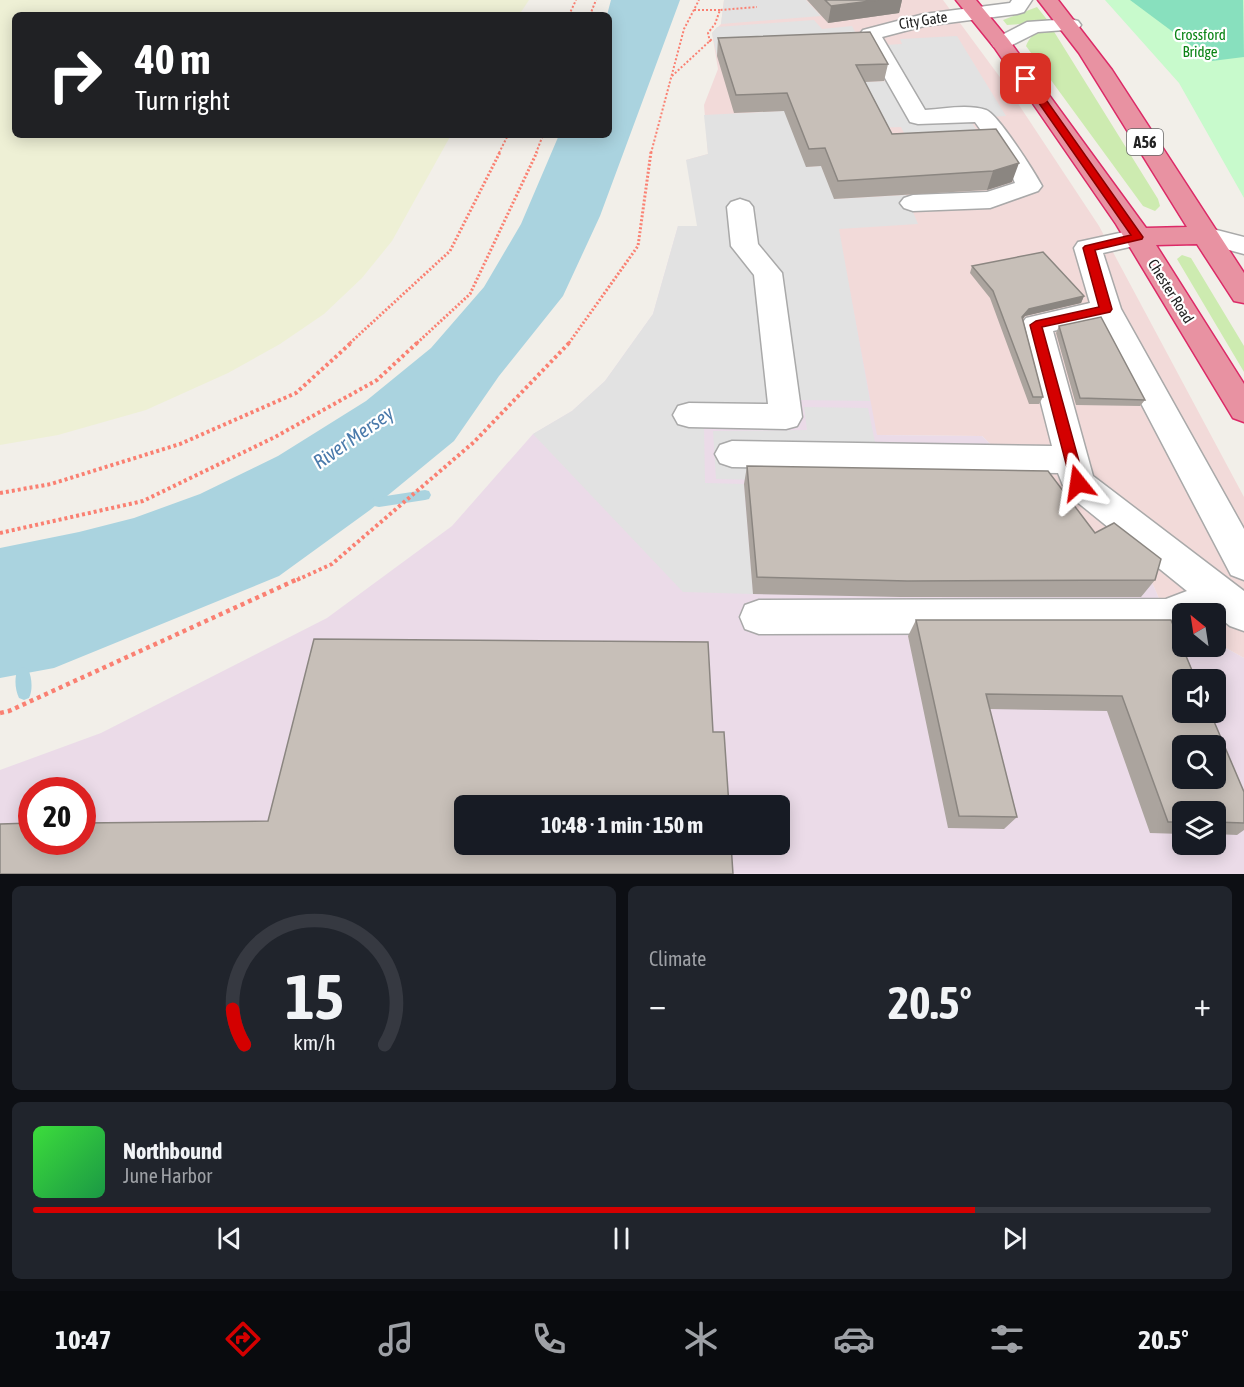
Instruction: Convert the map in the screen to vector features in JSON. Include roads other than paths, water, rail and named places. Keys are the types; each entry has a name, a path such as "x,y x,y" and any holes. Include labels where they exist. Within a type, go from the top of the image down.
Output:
{"highway":[{"name":"A56","path":"1048,0 1071,25 1103,70 1205,236 1244,294"},
{"name":"Chester Road","path":"972,7 1001,43 1138,237 1244,410"},
{"path":"1138,237 1205,236"}],"lane":[{"name":"City Gate","path":"913,203 990,200 1029,186 1004,144 983,117 978,115 918,117 870,34 893,24 939,16 972,7 1017,8 1022,0"},
{"path":"1001,43 1034,26 1071,25"},
{"path":"688,415 786,417 768,273 745,246 740,207"},
{"path":"1205,236 1244,246"},
{"path":"1138,237 1089,248 1106,309 1244,564"},
{"path":"1106,309 1036,325 1078,483 1232,605"},
{"path":"732,454 1072,460"},
{"path":"759,616 1167,616 1232,605"}],"water":[{"name":"River Mersey","path":"611,0 680,0 600,216 563,296 499,376 454,441 370,510 279,576 54,668 0,678 0,548 134,518 200,494 278,456 366,401 431,348 484,287 521,224 558,138 612,138 612,12 608,12"}],"waterway":[{"path":"379,502 425,495"},
{"path":"23,674 24,693"}],"park label":[{"name":"Crossford Bridge","path":"1200,42"}]}
